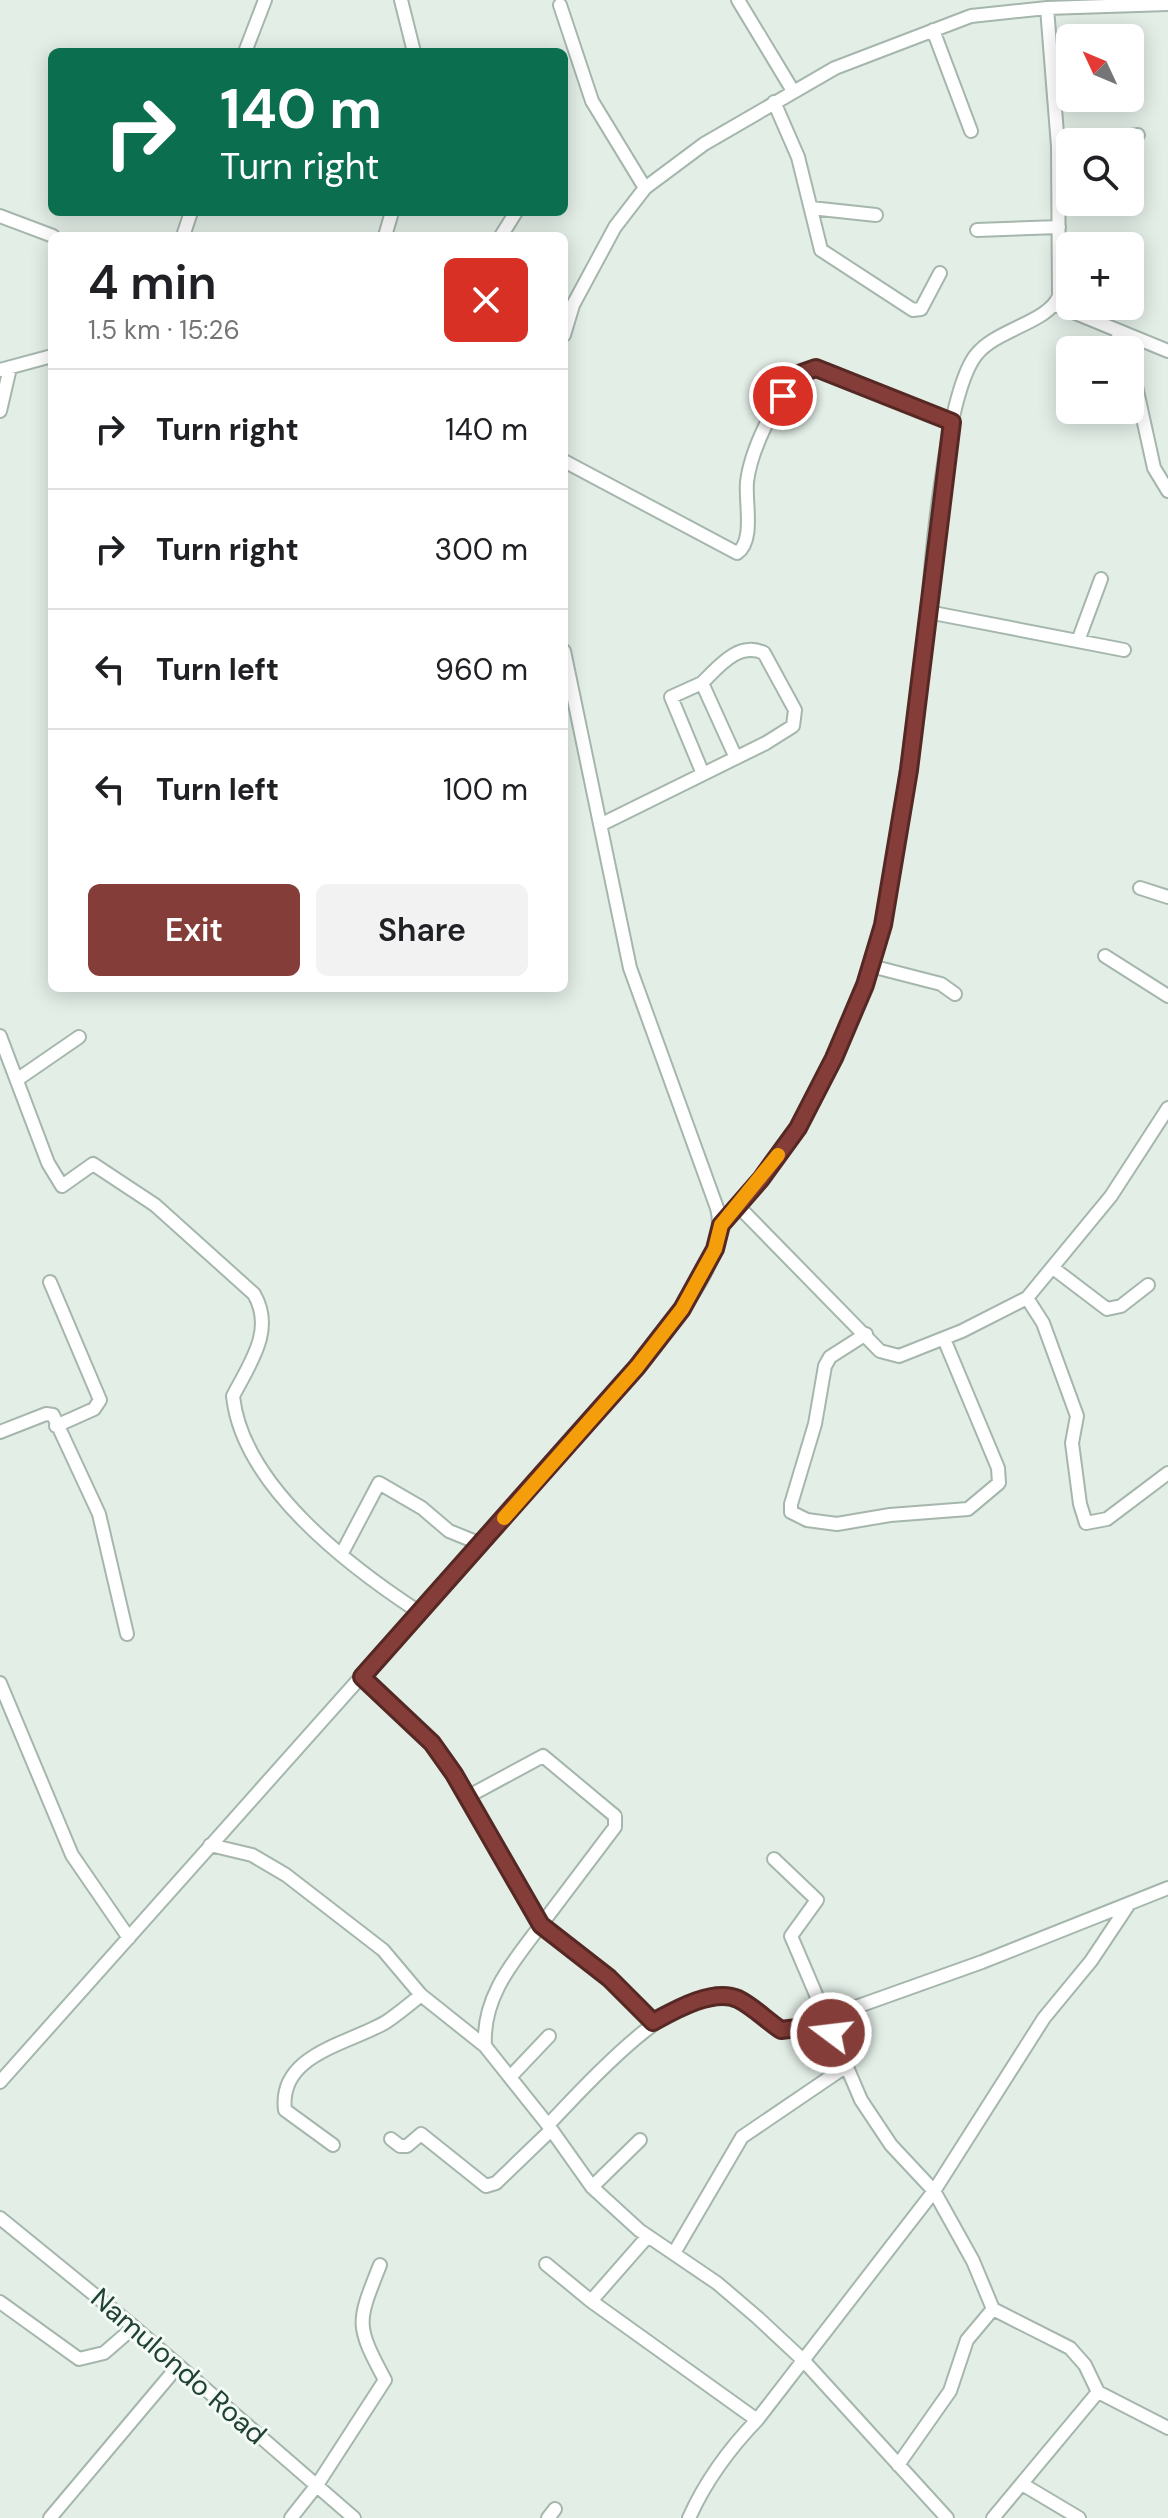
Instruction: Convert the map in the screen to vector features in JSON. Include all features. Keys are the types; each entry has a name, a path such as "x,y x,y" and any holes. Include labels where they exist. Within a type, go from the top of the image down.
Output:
{"street":[{"path":"247,48 265,0"},
{"path":"401,0 413,48"},
{"path":"738,0 793,91"},
{"path":"971,16 974,0"},
{"path":"569,301 615,227 645,188 704,144 835,68 971,16 1047,8 1168,4"},
{"path":"560,5 592,101 645,188"},
{"path":"1047,8 1062,128"},
{"path":"933,30 971,131"},
{"path":"774,102 798,157 821,250 913,310 921,309 940,273"},
{"path":"811,208 876,215"},
{"path":"0,216 48,234"},
{"path":"1059,232 1060,216"},
{"path":"977,230 1059,227"},
{"path":"0,2082 637,1367 682,1309 715,1249 721,1225 739,1207 798,1128 834,1058 871,966 883,925 909,770 952,422 961,384 976,354 1004,332 1056,305"},
{"path":"1092,320 1168,351"},
{"path":"1116,330 1119,336"},
{"path":"0,411 5,369 48,357"},
{"path":"568,463 737,553 746,542 747,481 752,461 796,375 816,368 826,370 952,422"},
{"path":"1144,423 1154,468 1168,491"},
{"path":"1078,641 1101,579"},
{"path":"928,612 1124,650"},
{"path":"602,824 736,758 793,726 795,710 764,653 756,649 734,654 702,683 671,697 703,774"},
{"path":"702,683 736,758"},
{"path":"570,701 602,824 630,968 721,1225"},
{"path":"1140,888 1168,897"},
{"path":"1105,956 1168,996"},
{"path":"871,966 941,984 955,994"},
{"path":"0,1036 48,1163 62,1186 93,1164 155,1205 254,1294 262,1311 262,1339 233,1396 234,1409 247,1442 296,1513 386,1590 419,1612"},
{"path":"18,1079 79,1037"},
{"path":"739,1207 880,1351 899,1356 944,1339 1027,1298 1111,1196 1168,1108"},
{"path":"1053,1268 1107,1309 1121,1306 1148,1285"},
{"path":"50,1282 100,1400 94,1409 56,1426"},
{"path":"1027,1298 1043,1323 1056,1367 1077,1416 1072,1443 1080,1504 1086,1523 1107,1519 1168,1473"},
{"path":"866,1334 830,1357 825,1366 815,1424 791,1504 791,1512 797,1517 837,1524 890,1515 968,1509 999,1483 998,1468 944,1339"},
{"path":"0,1432 49,1413 99,1514 127,1634"},
{"path":"342,1553 379,1483 414,1503 449,1531 481,1544"},
{"path":"362,1677 432,1743 541,1925 609,1978 653,2022"},
{"path":"0,1683 72,1855 129,1938"},
{"path":"467,1797 543,1756 615,1816 615,1827 500,1982 489,2003 485,2046"},
{"path":"210,1845 252,1855 286,1875 383,1950 421,1995 485,2046 511,2076 592,2187 648,2236 717,2283 803,2360 947,2518"},
{"path":"774,1859 817,1900 791,1936 845,2067 891,2145 934,2191 973,2261 993,2309 1070,2348 1085,2365 1098,2392 1168,2428"},
{"path":"391,2139 400,2146 407,2146 421,2134 474,2180 486,2186 496,2183 653,2022 699,2002 723,1996 748,2004 781,2030 797,2028 982,1962 1168,1888"},
{"path":"689,2518 712,2472 757,2420 934,2191 1044,2018 1091,1961 1129,1904"},
{"path":"333,2145 285,2110 283,2096 288,2086 302,2063 386,2022 421,1995"},
{"path":"511,2076 549,2036"},
{"path":"674,2253 742,2137 845,2067"},
{"path":"592,2187 640,2140"},
{"name":"Namulondo Road","path":"0,2218 134,2327 354,2518"},
{"path":"591,2301 648,2236"},
{"path":"546,2264 591,2301 757,2420"},
{"path":"291,2518 317,2485 385,2380 360,2329 361,2313 380,2265"},
{"path":"0,2302 79,2359 104,2353 134,2327"},
{"path":"898,2465 950,2391 967,2340 993,2309"},
{"path":"50,2518 178,2366"},
{"path":"993,2518 1098,2392"},
{"path":"1022,2484 1079,2518"}],"slow traffic":[{"path":"504,1518 637,1367 682,1309 715,1249 721,1225 739,1207 778,1155"}],"route":[{"path":"783,396 796,375 816,368 952,422 909,770 883,925 865,985 834,1058 798,1128 739,1207 721,1225 715,1249 682,1309 637,1367 362,1677 432,1743 454,1774 541,1925 609,1978 653,2022 699,2002 723,1996 748,2004 781,2030 797,2028 823,2017 831,2033"}]}
